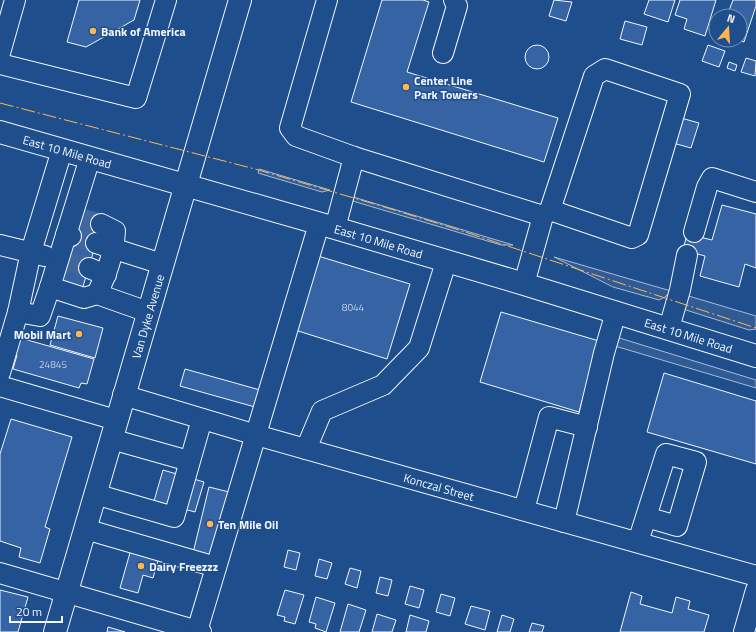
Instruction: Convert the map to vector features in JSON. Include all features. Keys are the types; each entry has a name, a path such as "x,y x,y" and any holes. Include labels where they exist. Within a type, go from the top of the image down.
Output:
{"main road":[{"name":"Van Dyke Avenue","path":"55,632 123,395 240,0"},
{"name":"East 10 Mile Road","path":"0,132 186,184 524,284 756,356"}],"street":[{"path":"0,53 15,0"},
{"path":"0,64 136,98 166,0"},
{"path":"327,0 290,128 296,136 354,157 546,213 632,238 638,235 680,94 605,69 594,76 546,213 524,284"},
{"path":"443,53 457,6 454,0"},
{"path":"0,373 18,312 31,252 62,150"},
{"path":"0,573 199,632 216,567 256,435 327,226 354,157"},
{"path":"18,312 40,316 62,259 90,158"},
{"path":"694,232 707,187 712,178 756,192"},
{"path":"97,294 97,271 105,246 115,231 101,224"},
{"path":"0,245 62,259"},
{"path":"105,246 162,264"},
{"path":"669,328 680,290 687,255"},
{"path":"306,449 322,411 383,385 419,348 446,262"},
{"path":"50,287 84,298 97,294 148,312"},
{"path":"564,522 604,353 616,312"},
{"path":"0,386 189,461"},
{"name":"Konczal Street","path":"123,395 256,435 756,576"},
{"path":"95,494 174,517 202,418"},
{"path":"524,510 549,418 587,426"},
{"path":"638,542 646,517"},
{"path":"85,529 216,567"},
{"path":"744,632 756,590"}],"shaded area":[{"path":"259,169 330,190 322,192 258,173"},
{"path":"350,196 513,245 501,245 356,202 351,200"},
{"path":"554,257 671,291 659,300 613,287"},
{"path":"685,295 756,316 756,329 749,330 686,310 683,307"},
{"path":"616,337 756,380 756,388 615,346"}],"building":[{"name":"Bank of America","path":"79,0 140,0 134,20 86,47 67,42"},
{"name":"Center Line Park Towers","path":"382,0 423,0 429,2 407,72 558,118 544,162 351,102"},
{"path":"554,0 572,2 566,21 549,16"},
{"path":"649,0 675,0 668,22 644,14"},
{"path":"680,0 716,0 714,8 708,8 708,26 705,36 684,29 687,19 675,15"},
{"path":"733,0 756,0 756,6 748,30 748,8 730,8"},
{"path":"625,21 647,27 642,45 620,39"},
{"path":"537,45 542,46 548,52 548,62 542,68 537,69 532,68 526,62 525,57 526,52 532,46"},
{"path":"708,45 708,48 716,48 725,51 719,67 702,61"},
{"path":"746,58 756,61 755,76 741,72"},
{"path":"729,62 737,65 735,71 727,68"},
{"path":"681,118 699,123 691,148 673,143"},
{"path":"722,205 756,214 756,268 745,264 739,287 700,276 705,256 683,250 687,234 712,240"},
{"path":"79,212 103,220 81,293 57,285"},
{"path":"318,256 410,284 387,359 295,330"},
{"path":"501,312 599,341 579,412 480,382"},
{"path":"58,316 103,328 95,358 50,345"},
{"path":"17,337 94,359 87,384 81,383 79,388 13,369 17,355 12,354"},
{"path":"185,369 260,390 255,407 180,386"},
{"path":"664,373 756,401 756,464 647,432"},
{"path":"11,419 72,437 45,527 50,529 40,563 19,557 21,548 0,541 0,454"},
{"path":"163,470 204,482 195,512 154,501"},
{"path":"209,487 229,492 210,558 193,553"},
{"name":"Dairy Freezzz","path":"131,549 159,557 153,578 143,575 138,593 120,588"},
{"path":"288,550 300,553 296,570 284,567"},
{"path":"319,559 332,563 327,579 315,576"},
{"path":"350,568 361,571 357,588 345,584"},
{"path":"380,577 392,580 388,596 376,593"},
{"path":"410,586 424,590 419,608 405,604"},
{"path":"0,590 28,597 18,632 0,632"},
{"path":"285,590 304,595 295,624 284,621 285,617 277,615"},
{"path":"631,592 642,596 640,604 672,613 676,597 690,601 688,609 709,615 704,632 620,632"},
{"path":"441,594 455,598 450,616 436,612"},
{"path":"316,597 335,603 326,632 315,628 316,624 309,622"},
{"path":"348,604 366,610 359,632 340,632"},
{"path":"471,606 490,611 485,630 465,624"},
{"path":"377,614 396,620 392,632 372,632"},
{"path":"410,615 429,621 426,632 406,632"},
{"path":"502,615 514,619 510,632 497,632"},
{"path":"532,623 544,626 542,632 529,632"},
{"path":"108,627 125,632 107,632"}],"tunnel":[{"path":"77,217 101,224"},
{"path":"71,236 96,243"},
{"path":"64,260 89,268"}],"power":[{"path":"0,103 255,169 381,206 456,229 756,328"}],"place":[{"name":"Bank of America","path":"93,31"},
{"name":"Center Line Park Towers","path":"406,87"},
{"name":"Mobil Mart","path":"79,334"},
{"name":"Ten Mile Oil","path":"210,524"},
{"name":"Dairy Freezzz","path":"141,566"}]}
